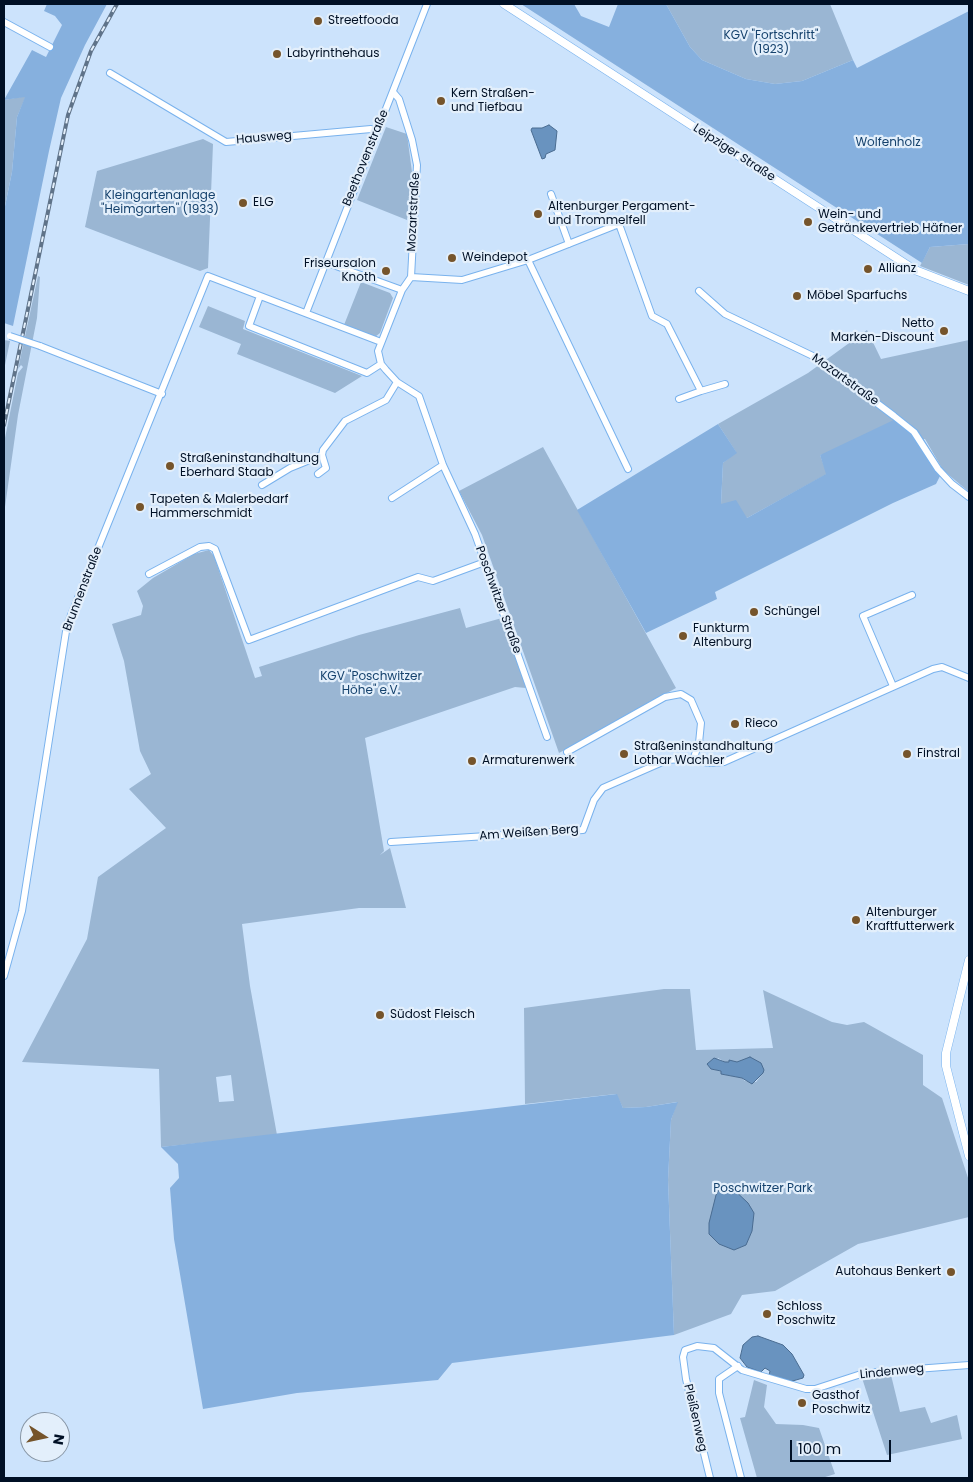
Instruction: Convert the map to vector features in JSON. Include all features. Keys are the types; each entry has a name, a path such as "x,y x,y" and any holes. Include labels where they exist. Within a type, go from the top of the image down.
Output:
{"street":[{"name":"Beethovenstraße","path":"306,313 427,4"},
{"name":"Leipziger Straße","path":"504,4 913,268 969,290"},
{"path":"4,22 50,47"},
{"name":"Hausweg","path":"110,73 226,142 371,129 377,131"},
{"name":"Mozartstraße","path":"393,92 399,99 412,140 417,165 411,277"},
{"path":"550,194 569,244"},
{"path":"381,342 260,296 249,326 367,373 381,364 378,351 381,342 402,290 411,277 462,280 528,260 619,224 652,316 667,324 701,391"},
{"path":"528,260 628,469"},
{"path":"325,262 402,290"},
{"name":"Brunnenstraße","path":"4,976 22,910 67,625 162,394 208,276 260,296"},
{"name":"Mozartstraße","path":"699,291 725,314 817,358 894,416 914,432 927,449 938,469 952,484 969,497"},
{"path":"7,335 162,394"},
{"name":"Poschwitzer Straße","path":"381,364 397,382 419,396 443,465 475,534 548,737"},
{"path":"262,485 290,468 322,455 345,421 386,400 397,382"},
{"path":"679,399 725,384"},
{"path":"318,474 326,468 322,455"},
{"path":"392,498 443,465"},
{"path":"150,574 200,546 209,546 215,549 249,640 418,577 433,581 485,562"},
{"path":"893,686 863,616 912,595"},
{"name":"Am Weißen Berg","path":"391,842 583,830 594,800 603,788 667,760 724,762 933,669 942,667 969,678"},
{"path":"567,752 665,697 681,694 691,700 701,724 699,743 693,760"},
{"path":"969,960 946,1053 946,1066 969,1156"},
{"name":"Lindenweg","path":"683,1357 685,1350 697,1346 714,1348 738,1366 806,1389 815,1389 858,1375 876,1372 969,1365"},
{"name":"Pleißenweg","path":"683,1357 692,1406 710,1478"},
{"path":"738,1366 719,1379 719,1393 741,1478"}],"green space":[{"path":"47,4 107,4 85,45 61,98 13,326 4,323 4,211 12,172 17,117 25,97 4,100 32,50 46,57 62,25 55,16 44,11"},
{"name":"Wolfenholz","path":"521,4 574,4 581,16 609,27 618,4 666,4 690,47 702,60 746,79 775,84 802,81 853,60 857,68 969,11 969,244 930,247 922,263"},
{"name":"KGV \"Fortschritt\" (1923)","path":"666,4 830,4 853,60 802,81 775,84 746,79 702,60 690,47"},
{"path":"26,96 17,117 12,172 4,211 4,100"},
{"path":"386,127 407,134 412,172 407,220 357,200"},
{"name":"Kleingartenanlage \"Heimgarten\" (1933)","path":"203,139 213,144 208,268 200,271 85,227 97,171"},
{"path":"969,244 969,285 920,266 930,247"},
{"path":"38,276 40,277 37,318 18,415 4,514 4,443 18,373 23,367 21,365 18,369"},
{"path":"361,282 390,293 393,298 380,333 375,337 344,325"},
{"path":"208,306 245,321 243,329 362,376 335,393 237,354 241,344 199,327"},
{"path":"867,330 881,359 969,340 969,492 943,470 925,439 820,455 827,474 747,518 721,504 723,463 736,452 718,424 808,373"},
{"path":"4,340 10,341 4,370"},
{"path":"900,417 918,430 943,470 936,484 893,503 715,592 717,599 646,633 577,510 718,424 737,453 723,463 721,504 736,500 747,518 826,474 820,455"},
{"path":"543,447 676,688 559,753 482,535 459,491"},
{"name":"KGV \"Poschwitzer Höhe\" e.V.","path":"209,550 214,556 255,678 262,676 259,667 359,635 460,608 466,628 502,618 526,688 515,687 365,738 384,851 380,855 390,848 406,908 359,908 242,924 250,986 277,1135 161,1147 159,1069 22,1062 87,939 98,877 166,828 129,789 151,774 140,751 124,661 112,624 141,615 143,606 137,591 153,578 194,554","holes":["231,1075 234,1101 219,1102 216,1077"]},
{"name":"Poschwitzer Park","path":"664,989 690,989 696,1050 773,1048 763,990 832,1022 847,1025 864,1022 923,1055 923,1085 942,1098 969,1181 969,1217 858,1244 775,1291 742,1295 731,1314 674,1335 668,1180 671,1120 677,1102 646,1107 623,1108 616,1094 525,1104 524,1008","holes":["718,1058 725,1062 741,1062 763,1073 756,1082 745,1081 742,1078 721,1074 721,1071 711,1069"]},
{"path":"617,1094 623,1108 646,1107 678,1102 671,1120 668,1180 674,1335 452,1363 438,1380 297,1393 203,1409 174,1239 170,1188 179,1178 178,1164 161,1147"},
{"path":"891,1375 900,1412 925,1407 931,1423 957,1415 962,1439 887,1455 862,1378"},
{"path":"754,1380 767,1385 764,1407 776,1424 803,1425 819,1428 835,1474 822,1478 757,1478 740,1418 745,1417"}],"shaded area":[{"path":"549,125 557,131 555,150 546,154 545,158 542,159 531,130 532,128 542,128"},
{"path":"750,1057 761,1063 764,1070 752,1084 742,1078 721,1074 721,1071 711,1069 707,1064 714,1058 725,1062 729,1062 729,1060 737,1062"},
{"path":"722,1185 731,1187 748,1203 754,1213 752,1231 746,1245 734,1250 719,1244 709,1234 709,1223 716,1195"},
{"path":"758,1336 783,1345 792,1354 804,1375 803,1378 789,1382 769,1375 770,1371 765,1368 761,1372 747,1367 740,1358 743,1345 752,1337"}],"railway":[{"path":"4,425 68,115 91,51 117,4"}],"place":[{"name":"Streetfooda","path":"318,21"},
{"name":"Labyrinthehaus","path":"277,54"},
{"name":"Kern Straßen- und Tiefbau","path":"441,101"},
{"name":"ELG","path":"243,203"},
{"name":"Altenburger Pergament- und Trommelfell","path":"538,214"},
{"name":"Wein- und Getränkevertrieb Häfner","path":"808,222"},
{"name":"Weindepot","path":"452,258"},
{"name":"Allianz","path":"868,269"},
{"name":"Friseursalon Knoth","path":"386,271"},
{"name":"Möbel Sparfuchs","path":"797,296"},
{"name":"Netto Marken-Discount","path":"944,331"},
{"name":"Straßeninstandhaltung Eberhard Staab","path":"170,466"},
{"name":"Tapeten & Malerbedarf Hammerschmidt","path":"140,507"},
{"name":"Schüngel","path":"754,612"},
{"name":"Funkturm Altenburg","path":"683,636"},
{"name":"Rieco","path":"735,724"},
{"name":"Straßeninstandhaltung Lothar Wachler","path":"624,754"},
{"name":"Finstral","path":"907,754"},
{"name":"Armaturenwerk","path":"472,761"},
{"name":"Altenburger Kraftfutterwerk","path":"856,920"},
{"name":"Südost Fleisch","path":"380,1015"},
{"name":"Autohaus Benkert","path":"951,1272"},
{"name":"Schloss Poschwitz","path":"767,1314"},
{"name":"Gasthof Poschwitz","path":"802,1403"}]}
